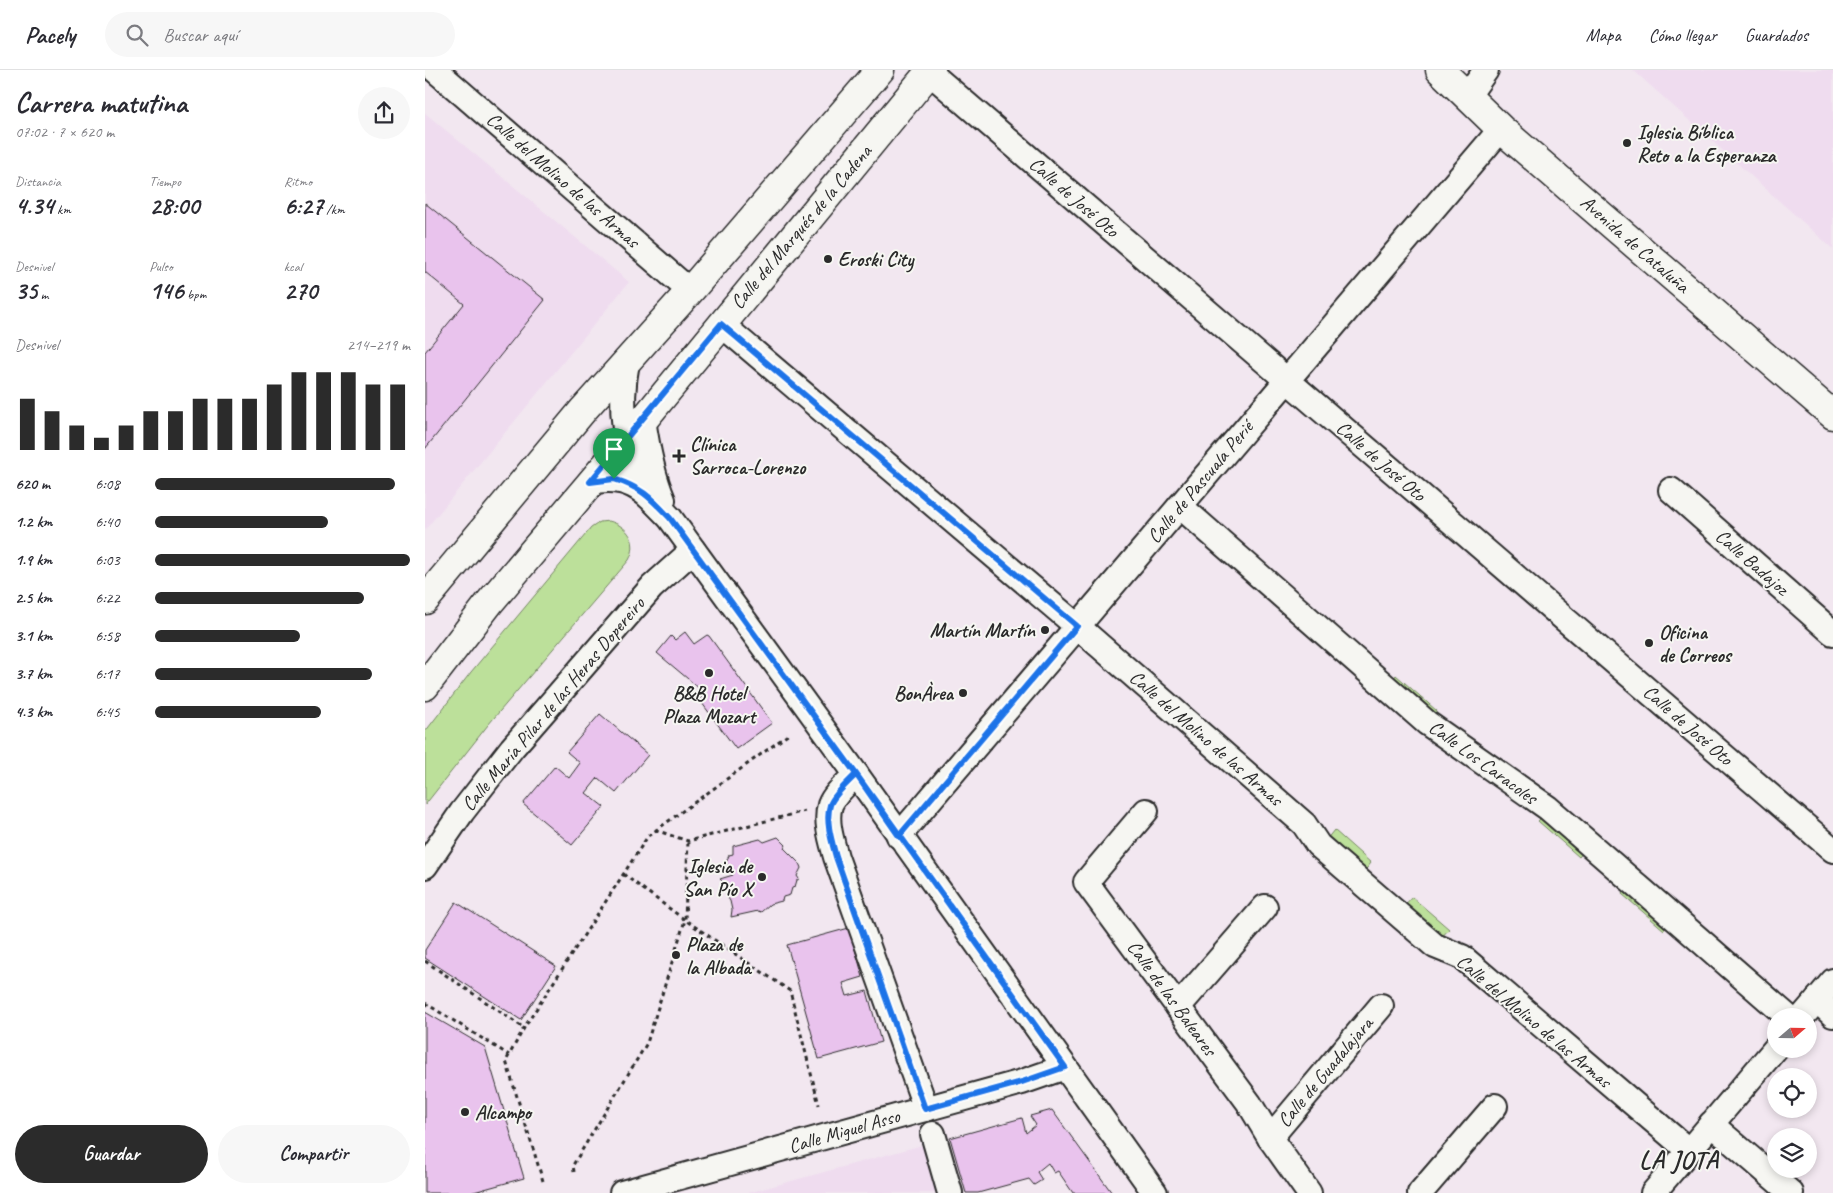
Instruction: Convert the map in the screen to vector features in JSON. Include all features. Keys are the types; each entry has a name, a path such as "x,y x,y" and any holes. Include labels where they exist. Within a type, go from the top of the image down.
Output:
{"main road":[{"name":"Calle del Marqués de la Cadena","path":"425,600 536,466 880,70"},
{"name":"Avenida de Cataluña","path":"1440,70 1501,129 1833,415"},
{"name":"Calle del Marqués de la Cadena","path":"425,686 490,602 627,440 930,71"}],"street":[{"name":"Calle del Molino de las Armas","path":"435,70 690,291"},
{"path":"1467,97 1486,70"},
{"name":"Calle de José Oto","path":"930,71 1833,850"},
{"name":"Calle de Pascuala Perié","path":"899,836 1501,129"},
{"name":"Calle del Molino de las Armas","path":"721,324 1077,626 1304,824 1318,845 1435,946 1462,957 1689,1151"},
{"path":"627,362 623,385 623,413 631,459 645,492"},
{"path":"643,419 655,482 670,518"},
{"path":"590,482 614,479 632,485 645,492 670,518 856,774 1155,1193"},
{"name":"Calle Badajoz","path":"1671,490 1833,633"},
{"name":"Calle Los Caracoles","path":"1180,506 1427,723 1548,808 1778,1008"},
{"name":"Calle María Pilar de las Heras Dopereiro","path":"425,866 462,812 512,748 652,586 693,550"},
{"path":"856,774 831,804 829,814 832,841 925,1109"},
{"name":"Calle de las Baleares","path":"1146,810 1086,882 1249,1103 1270,1138 1309,1193"},
{"path":"1178,1007 1265,907"},
{"path":"1818,1010 1833,981"},
{"name":"Calle de Guadalajara","path":"1270,1138 1381,1006"},
{"path":"1653,1193 1767,1058"},
{"name":"Calle Miguel Asso","path":"621,1193 1022,1082 1065,1067"},
{"path":"1421,1193 1495,1106"},
{"path":"1711,1124 1791,1193"},
{"path":"933,1134 950,1193"}],"path":[{"path":"543,1181 505,1061 524,1028 648,836 789,734"},
{"path":"655,830 688,841 810,810"},
{"path":"574,1172 573,1165 647,1043 685,920 688,841"},
{"path":"623,874 685,920 790,992 819,1104"},
{"path":"425,961 524,1028"},
{"path":"425,1003 509,1055"}],"shaded area":[{"path":"1633,70 1833,70 1833,249"},
{"path":"425,113 629,282 425,530"},
{"path":"926,1144 940,1193 748,1193"}],"green space":[{"path":"609,521 622,527 630,536 633,547 629,560 488,725 425,805 425,732 471,672 591,528 600,522"},
{"path":"1396,675 1437,711 1432,717 1391,682"},
{"path":"1544,815 1585,850 1579,857 1538,821"},
{"path":"1334,830 1371,863 1363,873 1326,840"},
{"path":"1628,887 1670,923 1664,930 1622,894"},
{"path":"1412,897 1449,929 1440,939 1403,907"}],"building":[{"path":"425,203 545,300 425,449 425,352 464,304 425,272"},
{"name":"B&B Hotel Plaza Mozart","path":"685,632 694,644 707,635 709,636 772,723 736,749 699,699 706,694 657,653 671,636 675,640"},
{"path":"600,714 648,755 616,793 598,778 586,793 604,807 572,845 523,804 555,766 569,778 580,763 567,752"},
{"name":"Iglesia de San Pío X","path":"778,837 786,845 784,848 799,863 801,868 795,887 792,888 790,895 783,897 782,901 770,904 761,912 731,917 730,901 726,895 728,887 720,879 733,875 726,863 729,855 733,854 733,846 760,839 764,842"},
{"path":"456,902 556,966 521,1020 425,958 425,950"},
{"path":"849,928 863,977 843,983 847,996 867,991 881,1042 819,1059 787,945"},
{"name":"Alcampo","path":"425,1012 485,1047 524,1178 470,1193 425,1193"},
{"path":"1052,1110 1112,1193 1073,1193 1058,1171 1054,1173 1048,1163 1037,1172 1042,1180 1034,1185 1029,1179 978,1193 966,1193 950,1138 1022,1118 1026,1133 1036,1125 1030,1116"}],"place":[{"name":"Iglesia Bíblica Reto a la Esperanza","path":"1627,143"},
{"name":"Eroski City","path":"828,259"},
{"name":"Clínica Sarroca-Lorenzo","path":"679,456"},
{"name":"Martín Martín","path":"1045,630"},
{"name":"Oficina de Correos","path":"1649,643"},
{"name":"B&B Hotel Plaza Mozart","path":"709,673"},
{"name":"BonÀrea","path":"963,693"},
{"name":"Iglesia de San Pío X","path":"762,877"},
{"name":"Plaza de la Albada","path":"676,955"},
{"name":"Alcampo","path":"465,1112"}],"district":[{"name":"LA JOTA","path":"1679,1160"}],"route":[{"path":"614,479 590,482 627,440 721,324 1077,626 899,836 877,805 856,774 835,797 829,814 829,824 836,857 925,1109 1032,1079 1065,1067 899,836 856,774 670,518 645,492 614,479"}]}
